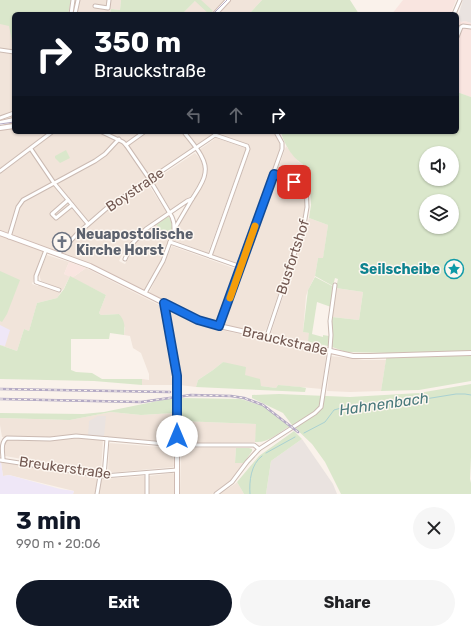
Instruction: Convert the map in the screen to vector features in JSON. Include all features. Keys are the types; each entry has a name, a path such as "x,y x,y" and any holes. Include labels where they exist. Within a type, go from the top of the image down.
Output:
{"main road":[{"path":"217,12 228,0"},
{"path":"0,123 12,120"},
{"path":"0,128 12,126"},
{"name":"Brauckstraße","path":"0,233 88,265 198,320 219,326 354,356 471,353"},
{"path":"164,303 177,376 177,494"}],"street":[{"path":"71,12 73,0"},
{"path":"75,12 78,0"},
{"path":"95,6 108,8 109,0"},
{"path":"455,12 460,0"},
{"path":"459,32 463,26 471,27"},
{"path":"0,50 12,52"},
{"path":"0,118 12,114"},
{"path":"0,171 49,134"},
{"path":"107,134 126,144 150,180 169,213 174,223 174,230"},
{"path":"126,144 141,134"},
{"path":"145,293 163,261 174,230 206,173 204,162 185,134"},
{"path":"210,256 248,149 246,146 215,134"},
{"name":"Boystraße","path":"58,254 88,224 118,200 150,180 215,134"},
{"path":"219,326 283,146 277,134"},
{"path":"9,237 20,203 23,200 95,161 105,154 119,139"},
{"path":"31,148 54,183 88,224"},
{"name":"Busfortshof","path":"267,336 304,225 307,207 306,186 274,174"},
{"path":"125,259 132,244 146,229 187,200 192,199"},
{"path":"68,200 52,214 56,218 72,205"},
{"path":"170,242 241,267"},
{"path":"46,250 36,276 36,282 59,290"},
{"path":"216,494 232,482 259,449 315,413 323,402 330,351 330,321 335,285"},
{"path":"2,460 2,443 7,438 50,439 71,436 177,445 254,445 259,449"},
{"path":"104,476 107,439"},
{"name":"Breukerstraße","path":"2,460 100,476 177,470"},
{"path":"147,473 147,494"},
{"path":"97,494 100,476"}],"shaded area":[{"path":"0,0 121,0 120,10 111,9 110,12 12,12 12,134 213,135 107,206 57,251 45,247 32,284 38,286 39,284 61,292 57,298 37,303 29,331 24,329 17,351 0,345"},
{"path":"196,0 262,0 251,12 184,12"},
{"path":"403,0 456,0 451,12 394,12"},
{"path":"463,0 471,0 471,23 465,21 461,22 459,13"},
{"path":"459,19 461,22 465,21 471,23 471,97 459,93"},
{"path":"274,134 280,144 280,149 238,264 213,254 250,150 249,145 219,135"},
{"path":"216,138 246,149 208,253 173,240 178,227 206,177 206,163 199,150"},
{"path":"286,146 299,162 303,164 295,181 278,174 277,172"},
{"path":"195,153 201,160 203,167 201,181 191,196 171,210 153,181"},
{"path":"275,179 303,187 305,207 301,227 266,330 262,332 223,325 273,181"},
{"path":"148,184 167,213 141,232 127,251 123,253 119,261 125,264 138,239 156,224 160,230 171,234 159,265 144,290 89,263 63,253 75,239 108,210"},
{"path":"309,218 328,225 323,259 318,258 315,276 306,296 303,332 310,333 308,341 271,333"},
{"path":"172,246 236,269 236,274 217,323 202,319 149,293"},
{"path":"47,255 69,262 64,274 70,276 63,290 41,281 39,274"},
{"path":"69,262 86,268 72,278 64,274"},
{"path":"86,268 161,306 174,372 174,385 142,385 142,379 149,380 149,374 141,353 133,348 130,336 124,335 125,328 119,314 101,315 99,313 106,295 72,278"},
{"path":"336,288 363,292 359,320 332,317"},
{"path":"169,309 203,326 281,343 326,355 322,389 278,385 276,388 261,386 223,362 198,380 196,387 180,385 180,371"},
{"path":"0,325 10,330 5,346 0,345"},
{"path":"331,356 364,360 386,360 381,391 327,391"},
{"path":"111,412 141,415 174,413 174,442 75,435 46,438 2,437 0,418 70,420"},
{"path":"98,416 106,416 104,437 88,436 89,421"},
{"path":"180,421 257,424 255,442 181,443"},
{"path":"70,438 103,440 101,473 5,456 4,444 8,440 49,440"},
{"path":"302,439 333,484 337,494 266,494 271,461"},
{"path":"110,443 173,448 174,466 108,473"},
{"path":"181,448 236,448 235,463 244,463 230,482 212,494 180,494"},
{"path":"0,462 3,476 9,475 60,489 74,491 73,494 0,494"},
{"path":"1,462 98,478 95,494 73,494 74,491 9,475 3,476"},
{"path":"173,473 175,475 175,494 148,494 149,476"},
{"path":"146,477 146,494 98,494 101,479"},
{"path":"237,482 244,494 219,494 235,484"}],"green space":[{"path":"0,0 71,0 68,12 12,12 12,41 9,26 0,24"},
{"path":"121,0 201,0 213,11 207,12 195,1 184,12 110,12 111,9 120,10"},
{"path":"262,0 350,0 358,12 251,12"},
{"path":"459,93 471,97 471,381 419,390 381,391 387,353 346,352 332,347 332,317 359,320 363,292 336,288 338,279 335,278 333,286 315,276 318,258 323,258 328,225 309,218 311,205 310,186 295,180 303,164 299,162 289,150 282,134 459,134"},
{"path":"66,150 70,158 60,163 55,156"},
{"path":"168,216 172,224 171,234 160,230 156,224"},
{"path":"0,271 20,280 7,314 2,322 0,321"},
{"path":"70,276 106,295 99,313 101,315 119,314 124,324 124,335 110,333 109,339 71,339 71,370 76,372 92,373 102,379 142,379 142,385 94,381 0,379 0,345 17,351 24,329 29,331 37,303 57,298 64,289"},
{"path":"315,277 334,287 331,307 317,302 312,334 323,337 323,335 329,336 328,346 308,341 309,333 303,332 308,290"},
{"path":"223,362 246,367 245,375 260,379 261,386 276,388 278,385 299,387 306,388 305,392 196,387 198,380"},
{"path":"471,384 471,494 341,494 325,462 312,444 292,425 283,413 252,398 252,395 279,394 350,397 419,393"},
{"path":"180,398 241,399 263,406 290,426 265,441 255,442 256,424 180,421"},
{"path":"167,399 174,399 174,413 141,415 111,412 70,420 0,418 0,413 83,414 104,412"},
{"path":"294,431 302,439 271,461 266,494 244,494 237,482 259,456"},
{"path":"236,448 252,449 244,463 235,463"}],"waterway":[{"name":"Hahnenbach","path":"304,433 325,422 334,410 341,408 394,404 456,394 471,395"},
{"name":"Hahnenbach","path":"266,453 295,437"},
{"name":"Hahnenbach","path":"250,494 253,468 255,463 262,456"}],"tram line":[{"path":"215,12 227,0"},
{"path":"0,124 12,122"}],"railway":[{"path":"0,389 170,392"},
{"path":"0,399 141,402 191,395 231,396 244,398 263,405 298,432"}],"slow traffic":[{"path":"230,298 255,226"}],"place":[{"name":"Neuapostolische Kirche Horst","path":"62,242"},
{"name":"Seilscheibe","path":"454,269"}],"route":[{"path":"177,436 177,372 164,303 198,320 219,326 274,174 294,182"}]}
